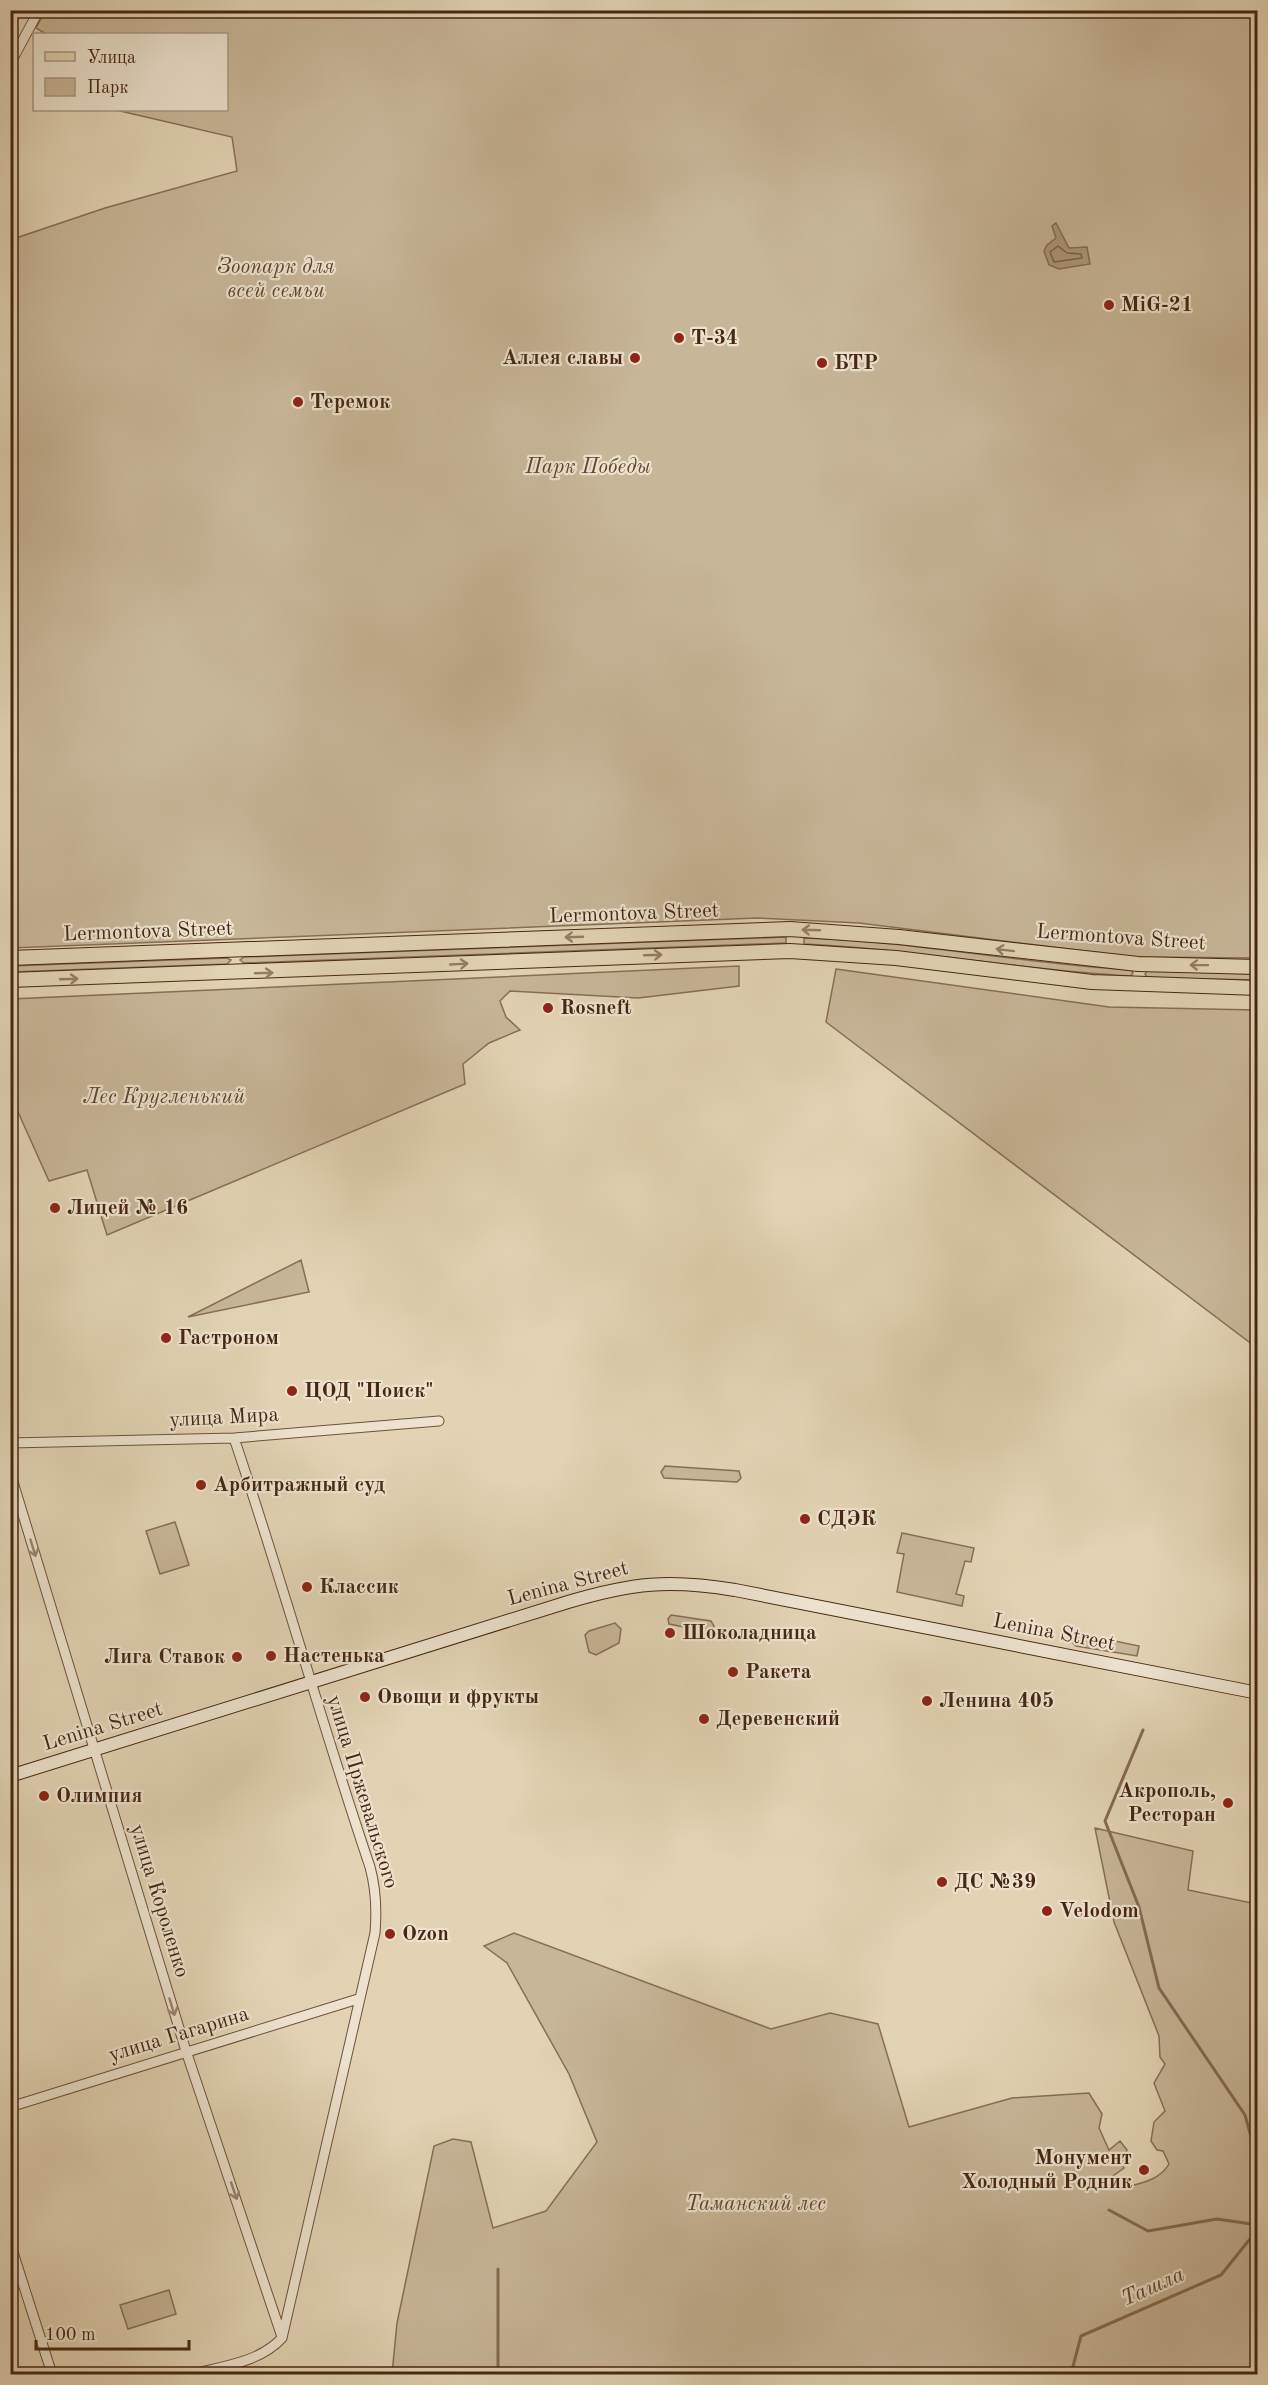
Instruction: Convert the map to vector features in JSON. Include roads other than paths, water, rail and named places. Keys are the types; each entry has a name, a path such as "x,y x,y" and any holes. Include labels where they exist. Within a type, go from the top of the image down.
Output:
{"main road":[{"name":"Lermontova Street","path":"10,958 790,929 899,937 1138,964 1257,967"},
{"path":"234,951 237,974"},
{"name":"Lermontova Street","path":"10,980 237,974 790,951 896,958 1053,978 1137,984 1257,988"},
{"path":"1137,984 1138,964"},
{"name":"Lenina Street","path":"10,1776 597,1593 624,1586 672,1582 735,1590 1257,1693"}],"street":[{"path":"10,64 39,10"},
{"name":"улица Мира","path":"10,1443 234,1438 439,1422"},
{"name":"улица Пржевальского","path":"234,1438 273,1554 375,1887 375,1933 282,2338"},
{"name":"улица Короленко","path":"10,1472 186,2051 282,2338"},
{"name":"улица Гагарина","path":"10,2107 358,1999"},
{"path":"10,2243 52,2374"},
{"path":"193,2374 252,2358 270,2350 282,2338"}],"water":[{"path":"1056,223 1069,248 1087,247 1090,264 1059,269 1049,265 1044,251 1047,245 1056,238 1052,226"}],"waterway":[{"path":"1143,1730 1105,1821 1139,1907 1159,1988 1245,2115 1258,2161"},
{"path":"1109,2210 1148,2231 1217,2219 1258,2225"},
{"name":"Ташла","path":"1071,2374 1081,2336 1221,2275 1258,2229"},
{"path":"498,2269 498,2374"}],"place":[{"name":"MiG-21","path":"1109,305"},
{"name":"Т-34","path":"679,338"},
{"name":"Аллея славы","path":"635,358"},
{"name":"БТР","path":"822,363"},
{"name":"Теремок","path":"298,402"},
{"name":"Rosneft","path":"548,1008"},
{"name":"Лицей № 16","path":"55,1208"},
{"name":"Гастроном","path":"166,1338"},
{"name":"ЦОД \"Поиск\"","path":"292,1391"},
{"name":"Арбитражный суд","path":"201,1485"},
{"name":"СДЭК","path":"805,1519"},
{"name":"Классик","path":"307,1587"},
{"name":"Шоколадница","path":"670,1633"},
{"name":"Настенька","path":"271,1656"},
{"name":"Лига Ставок","path":"237,1657"},
{"name":"Ракета","path":"733,1672"},
{"name":"Овощи и фрукты","path":"365,1697"},
{"name":"Ленина 405","path":"927,1701"},
{"name":"Деревенский","path":"704,1719"},
{"name":"Олимпия","path":"44,1796"},
{"name":"Акрополь, Ресторан","path":"1228,1803"},
{"name":"ДС №39","path":"942,1882"},
{"name":"Velodom","path":"1047,1911"},
{"name":"Ozon","path":"390,1934"},
{"name":"Монумент Холодный Родник","path":"1144,2170"}],"park label":[{"name":"Зоопарк для всей семьи","path":"276,279"},
{"name":"Парк Победы","path":"588,467"},
{"name":"Лес Кругленький","path":"164,1097"},
{"name":"Таманский лес","path":"756,2204"}]}
